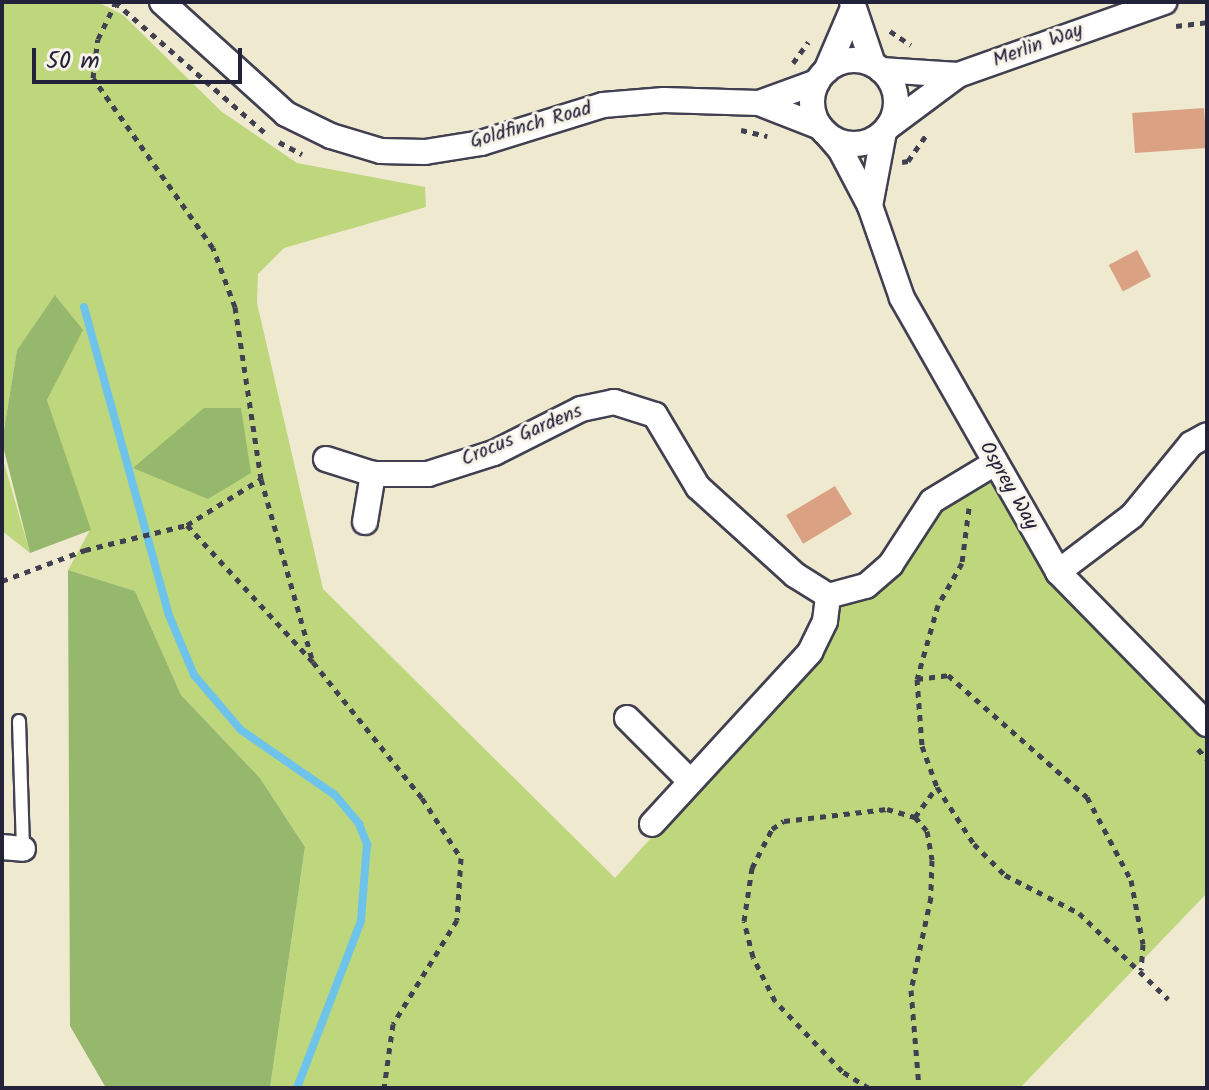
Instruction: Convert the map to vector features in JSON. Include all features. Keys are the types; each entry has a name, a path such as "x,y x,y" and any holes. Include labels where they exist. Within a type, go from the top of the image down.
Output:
{"street":[{"name":"Goldfinch Road","path":"162,2 286,114 381,151 481,143 603,105 664,100 759,103 823,130"},
{"name":"Merlin Way","path":"886,130 958,75 1164,2"},
{"path":"853,5 877,67 896,97 886,130 850,144 823,130 813,108 822,76 853,5"},
{"path":"822,76 850,60 877,67"},
{"name":"Merlin Way","path":"877,67 958,75"},
{"name":"Goldfinch Road","path":"759,103 822,76"},
{"name":"Osprey Way","path":"823,130 840,149 870,206 902,298 1058,572 1207,724"},
{"name":"Osprey Way","path":"870,206 876,163 886,130"},
{"name":"Crocus Gardens","path":"326,459 373,474 428,474 494,453 581,409 614,402 655,415 698,487 795,575 828,596"},
{"path":"1058,572 1132,516 1191,444 1207,435"},
{"path":"652,824 810,652 825,621 828,596 866,586 891,564 932,501 995,463"},
{"path":"365,522 373,474"},
{"path":"627,718 690,781"}],"lane":[{"path":"12,848 19,721"}],"path":[{"path":"116,2 98,39 93,78 213,248 235,307 261,479 313,662"},
{"path":"1162,27 1207,22"},
{"path":"876,163 908,161 931,127"},
{"path":"2,581 85,550 187,525 261,479"},
{"path":"960,485 970,521 962,563 938,605 917,679 922,746 937,787 974,844 1005,875 1079,913 1168,999"},
{"path":"187,525 313,662 422,798 461,858 457,920 393,1024 384,1088"},
{"path":"917,679 948,675 1087,797 1131,880 1143,944 1141,971"},
{"path":"915,817 937,787"},
{"path":"869,1088 842,1071 775,1001 753,957 744,921 752,868 772,829 784,821 887,809 915,817 927,831 932,860 931,897 911,990 919,1088"}],"green space":[{"path":"2,2 98,2 123,15 222,112 297,163 425,187 426,207 284,248 258,274 257,303 323,589 615,878 814,656 832,598 869,589 935,506 997,471 1051,575 1207,736 1207,893 1020,1088 270,1088 305,847 260,778 181,695 135,591 68,570 90,530 47,400 82,330 56,296 17,350 2,442"},
{"path":"55,295 83,330 47,400 91,530 30,553 2,442 17,350"},
{"path":"204,408 241,408 251,473 208,499 133,468"},
{"path":"2,456 30,553 2,531"},
{"path":"68,570 135,591 181,695 260,778 305,847 270,1088 106,1088 70,1026"}],"building":[{"path":"1204,108 1207,148 1135,153 1132,113"},
{"path":"1137,250 1151,276 1123,292 1109,265"},
{"path":"835,486 852,514 803,544 786,515"}],"waterway":[{"path":"84,307 168,613 194,675 241,730 335,795 359,824 367,844 361,921 297,1088"}]}
